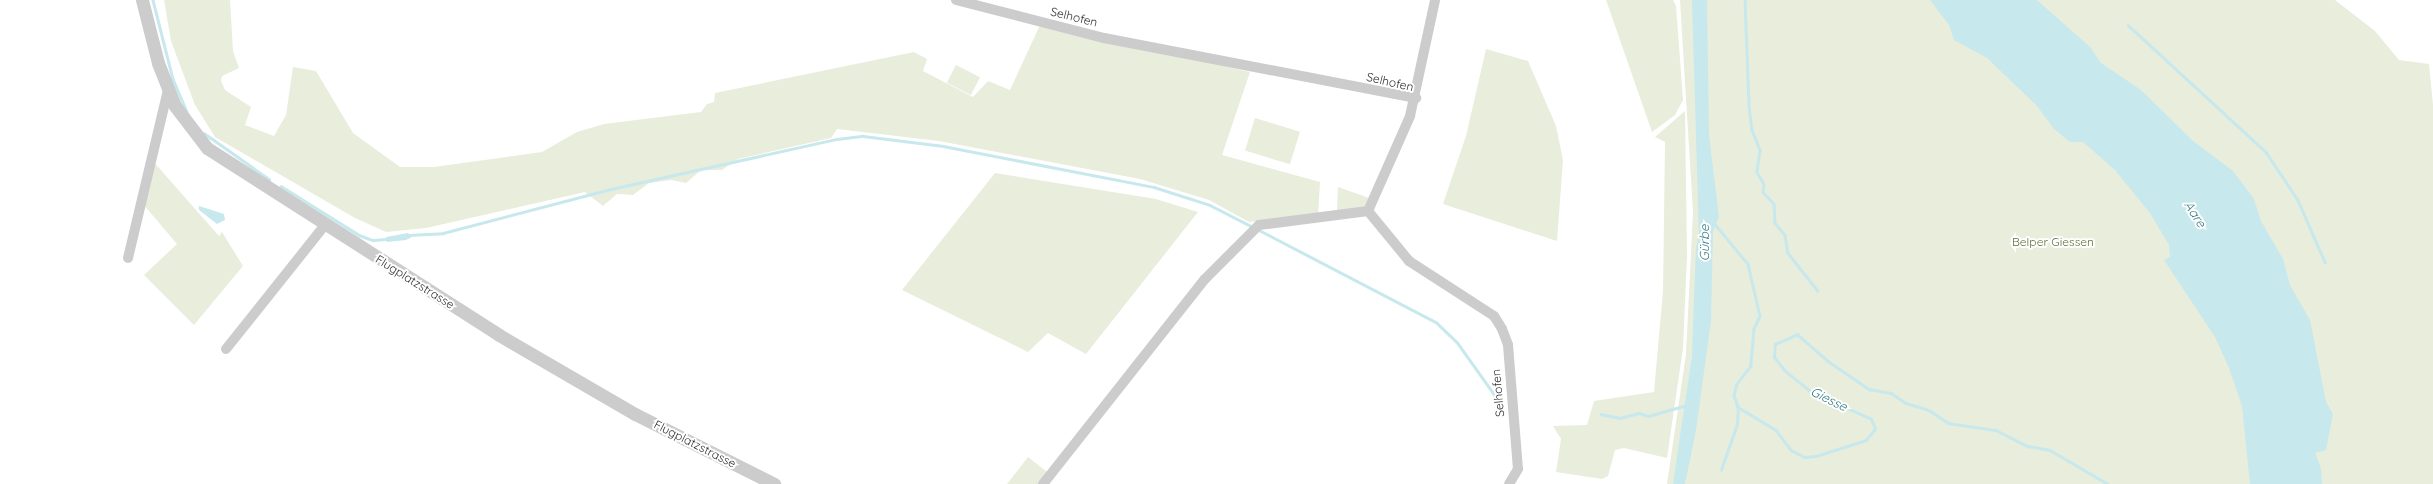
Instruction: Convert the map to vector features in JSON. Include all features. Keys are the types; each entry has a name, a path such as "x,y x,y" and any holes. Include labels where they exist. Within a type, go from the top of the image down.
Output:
{"street":[{"name":"Flugplatzstrasse","path":"142,0 168,90 185,122 207,148 325,225 539,359 635,414 774,484"},
{"name":"Selhofen","path":"956,0 1111,40 1416,98 1368,211 1409,261 1494,316 1502,329 1508,345 1518,469 1509,484"},
{"path":"1416,98 1435,0"},
{"path":"128,258 168,90"},
{"path":"1042,484 1205,279 1256,229 1368,211"},
{"path":"226,349 325,225"}],"green space":[{"path":"164,0 230,0 233,51 239,68 222,76 221,81 225,90 251,107 245,125 274,136 286,115 293,67 316,71 353,133 400,167 434,167 542,152 577,132 604,124 701,112 707,104 714,102 715,93 914,52 927,59 923,71 973,97 988,81 1010,90 1040,25 1250,72 1222,155 1320,182 1318,215 1249,222 1209,200 1140,179 939,141 837,129 831,138 738,159 722,170 701,170 686,183 671,180 649,183 633,195 617,194 603,206 585,192 426,228 386,232 355,218 215,137 195,105 171,41"},
{"path":"1606,0 1673,0 1676,6 1683,100 1675,115 1652,132"},
{"name":"Belper Giessen","path":"1680,0 2335,0 2375,31 2399,60 2429,64 2433,105 2433,484 1685,484 1705,355 1693,346 1676,471 1673,484 1667,484 1686,354 1693,212"},
{"path":"1486,49 1528,61 1556,126 1563,160 1557,241 1443,204 1466,136"},
{"path":"956,65 980,77 971,95 947,83"},
{"path":"1685,111 1687,256 1683,348 1667,458 1624,448 1615,450 1608,476 1602,479 1556,472 1561,439 1553,426 1587,425 1594,401 1654,392 1663,291 1665,142 1655,137"},
{"path":"1255,118 1300,132 1290,164 1245,151"},
{"path":"152,160 219,236 222,232 243,266 194,325 144,275 177,244 143,204"},
{"path":"995,173 1156,199 1198,212 1086,354 1048,333 1028,352 902,290"},
{"path":"1338,187 1369,198 1363,209 1337,212"},
{"path":"1028,457 1047,472 1038,484 1007,484"}],"water":[{"name":"Gürbe","path":"1692,0 1707,0 1709,135 1719,217 1713,231 1711,321 1696,430 1685,484 1673,484 1692,354 1696,247 1699,237"},
{"name":"Aare","path":"1930,0 2037,0 2090,47 2101,63 2141,90 2193,141 2233,171 2254,199 2261,221 2283,259 2290,285 2310,320 2326,402 2333,414 2326,450 2315,453 2321,468 2322,484 2250,484 2242,406 2229,368 2215,337 2164,260 2170,257 2169,245 2150,213 2115,170 2083,142 2070,142 2054,129 2037,106 1987,58 1954,40 1949,25"},
{"path":"199,206 224,214 225,220 217,224 199,210"},
{"path":"408,233 412,237 406,240 387,242 386,237"}],"waterway":[{"path":"153,0 173,79 188,114"},
{"path":"1745,0 1749,106 1752,130 1760,150 1757,172 1764,184 1763,192 1774,204 1775,223 1785,235 1788,253 1818,291"},
{"path":"2128,25 2266,152 2298,200 2325,262"},
{"path":"204,133 269,179"},
{"path":"408,235 443,233 611,189 837,139 863,136 943,146 1154,187 1210,205 1253,227"},
{"path":"281,186 359,235 373,240 389,239"},
{"name":"Giesse","path":"1714,223 1748,264 1760,316 1754,329 1751,366 1737,384 1734,395 1738,407 1776,430 1791,450 1805,457 1816,456 1866,440 1875,429 1871,419 1812,393 1784,370 1774,357 1775,344 1797,334 1828,361 1869,389 1891,393 1906,403 1929,410 1948,423 1996,430 2028,446 2050,450 2108,484"},
{"path":"1259,230 1436,322 1457,342 1499,401"},
{"path":"1601,414 1620,418 1639,413 1648,416 1687,405"},
{"path":"1721,470 1737,424 1738,407"}]}
